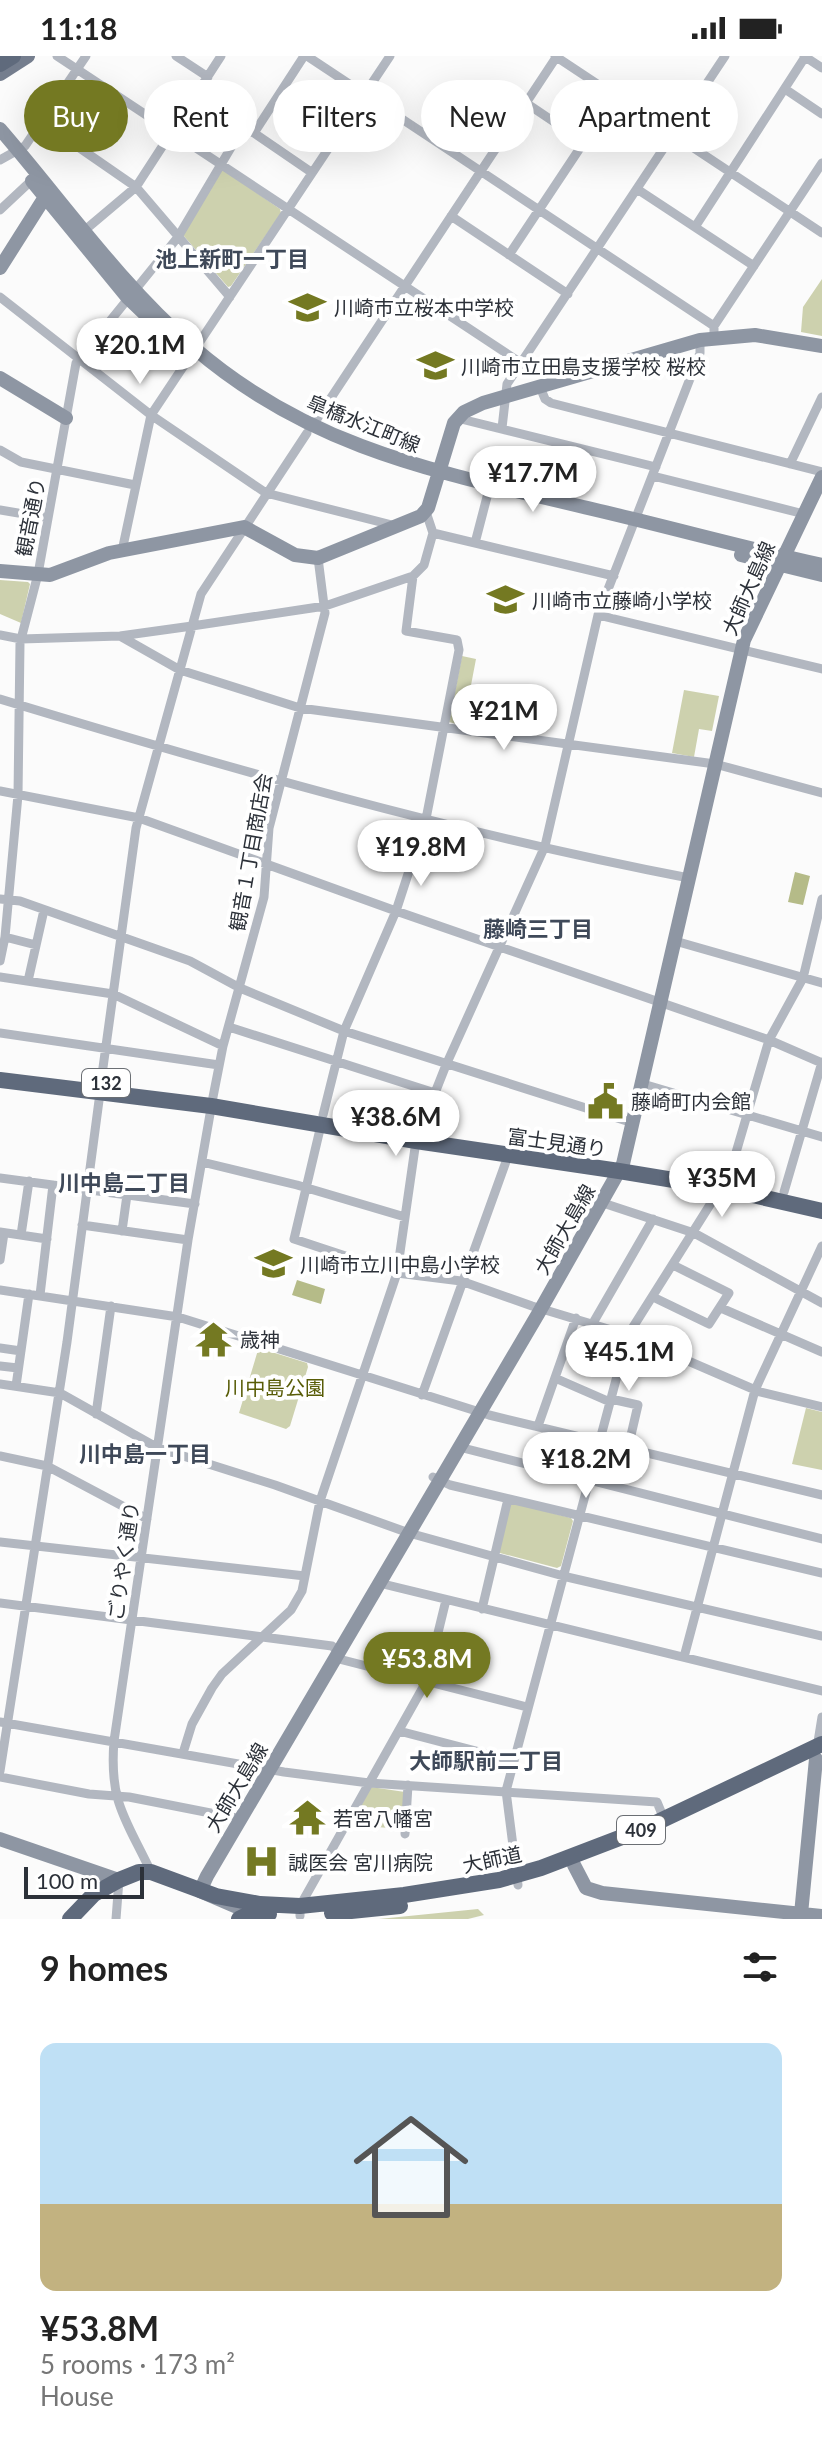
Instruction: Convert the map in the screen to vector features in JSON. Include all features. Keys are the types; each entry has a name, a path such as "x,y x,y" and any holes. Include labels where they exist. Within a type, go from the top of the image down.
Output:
{"highway":[{"path":"0,64 13,56"},
{"name":"富士見通り","path":"0,1071 784,1192 822,1201"},
{"name":"富士見通り","path":"0,1080 101,1087"},
{"name":"富士見通り","path":"418,1137 508,1156 621,1168"},
{"name":"富士見通り","path":"724,1184 822,1211"},
{"name":"大師道","path":"517,1880 819,1752"},
{"name":"409","path":"574,1865 604,1854 819,1752"},
{"name":"大師道","path":"245,1916 404,1905 574,1865"},
{"path":"75,1916 94,1894 139,1872 151,1872"},
{"name":"大師道","path":"151,1872 230,1899 300,1911"}],"main road":[{"path":"0,74 28,56"}],"street":[{"path":"57,56 144,113"},
{"path":"71,80 86,56"},
{"path":"176,56 208,77"},
{"path":"206,80 221,56"},
{"path":"257,129 306,56 343,80"},
{"path":"374,80 390,56"},
{"path":"534,90 556,56 592,80"},
{"path":"709,80 725,56"},
{"path":"695,227 804,57 822,68"},
{"path":"785,89 822,114"},
{"path":"509,255 584,142 534,108"},
{"path":"405,121 597,249 710,335"},
{"name":"皐橋水江町線","path":"0,129 7,152 132,294 192,352 310,429 488,493 635,523"},
{"path":"257,135 311,172"},
{"path":"7,152 24,137"},
{"name":"皐橋水江町線","path":"7,152 85,230 132,294"},
{"path":"85,152 136,187 230,297"},
{"path":"85,230 136,187 158,152"},
{"path":"202,152 521,363"},
{"name":"観音通り","path":"0,961 5,937 4,900 18,795 21,639 38,574 77,360 178,237 228,152"},
{"path":"122,551 151,415 325,152"},
{"path":"238,1819 0,1774 4,1723 60,1393 120,938 139,818 201,594 494,152"},
{"path":"502,428 507,384 662,152"},
{"path":"699,152 822,233"},
{"path":"183,1753 192,1724 222,1674 291,1610 302,1591 320,1501 397,1273 418,1137 446,1065 545,846 598,615 700,353 822,163"},
{"path":"0,210 32,180"},
{"path":"637,189 754,266"},
{"path":"0,268 45,197"},
{"path":"451,216 568,294"},
{"path":"0,297 151,415 266,493 396,526"},
{"path":"0,635 21,639 120,636 192,626 325,606 413,576 424,565 433,533 426,512 450,432 457,418 483,403 710,335 769,336 822,346"},
{"path":"0,378 66,418"},
{"path":"540,387 545,399 551,403 822,474"},
{"path":"790,464 822,397"},
{"path":"457,418 804,514"},
{"path":"0,450 15,461 135,485"},
{"name":"大師大島線","path":"200,1891 238,1819 621,1168 662,1003 744,640 822,474"},
{"name":"皐橋水江町線","path":"436,476 782,560 822,575"},
{"path":"475,543 488,493"},
{"path":"0,510 48,518"},
{"path":"0,571 59,572 122,551 244,527 295,555 318,558 426,512"},
{"path":"433,533 614,576"},
{"name":"観音１丁目商店会","path":"212,1102 223,1046 264,897 269,828 325,613 318,558"},
{"name":"皐橋水江町線","path":"782,560 822,565"},
{"path":"413,576 406,631 459,642 444,727 426,819 396,911 344,1031 294,1239 397,1273 461,1281 628,1335 755,1390 822,1407"},
{"path":"598,615 822,669"},
{"path":"120,636 180,670 300,708 715,764 822,793"},
{"path":"0,699 159,748 426,819 689,878"},
{"path":"0,791 139,818 769,1040 822,1063 784,1192"},
{"path":"4,900 44,910 190,961 240,988 344,1031 633,1123"},
{"path":"517,1880 506,1791 628,1335 724,1184 769,1040 803,978 821,906"},
{"path":"28,981 44,910"},
{"path":"5,937 36,945"},
{"path":"675,941 822,983"},
{"path":"0,977 113,994 223,1046"},
{"path":"229,1027 435,1093"},
{"path":"0,1033 219,1065"},
{"path":"643,1084 822,1137"},
{"name":"ごりやく通り","path":"151,1872 125,1822 116,1797 112,1769 114,1741 188,1240 212,1102"},
{"path":"422,1395 508,1156"},
{"path":"202,1162 306,1187 405,1217"},
{"path":"0,1178 195,1204"},
{"path":"21,1235 29,1181"},
{"path":"40,1295 53,1185"},
{"path":"122,1231 127,1195"},
{"path":"603,1203 694,1233 822,1303"},
{"path":"593,1323 653,1219"},
{"path":"82,1225 188,1240"},
{"path":"0,1260 2,1233 47,1239"},
{"path":"684,1657 755,1390 820,1257 822,1246"},
{"path":"653,1297 709,1324 721,1308 729,1293 673,1265"},
{"path":"0,1290 178,1317 476,1411 822,1495"},
{"path":"16,1386 29,1294"},
{"path":"96,1414 111,1306"},
{"path":"721,1308 822,1352"},
{"path":"538,1426 576,1318"},
{"path":"0,1348 21,1351"},
{"path":"0,1366 18,1368"},
{"path":"555,1378 610,1401 638,1405 628,1448"},
{"path":"0,1384 60,1393 158,1448 409,1533 564,1575 822,1636"},
{"path":"459,1447 822,1539"},
{"path":"0,1456 47,1466 147,1519"},
{"path":"440,1480 822,1573"},
{"path":"482,1609 508,1499"},
{"path":"0,1542 305,1576"},
{"path":"379,1583 822,1691"},
{"path":"300,1911 426,1682 446,1600"},
{"path":"0,1603 332,1646 337,1655 426,1682 527,1707"},
{"path":"801,1914 822,1717"},
{"path":"4,1723 369,1783 657,1802 664,1819"},
{"path":"399,1731 514,1761"},
{"path":"405,1834 408,1785"},
{"path":"0,1839 119,1880 116,1919"},
{"path":"574,1865 586,1888 602,1893 822,1916"},
{"path":"200,1891 245,1916"}],"green space":[{"path":"224,170 280,209 281,213 228,287 183,235"},
{"path":"822,279 822,336 801,332 803,307"},
{"path":"0,580 30,584 21,623 0,614"},
{"path":"462,656 476,659 468,701 471,708 468,727 449,722"},
{"path":"684,690 719,696 712,731 699,729 694,757 672,753"},
{"name":"川中島公園","path":"258,1350 307,1363 290,1426 286,1429 239,1413"},
{"path":"806,1408 822,1412 822,1470 792,1464"},
{"path":"513,1503 571,1518 573,1521 561,1566 557,1568 500,1553 510,1505"},
{"path":"371,1787 405,1792 402,1829 351,1825"},
{"path":"478,1909 484,1915 468,1919 379,1919"}],"shaded area":[{"path":"795,872 810,876 803,905 788,902"},
{"path":"297,1280 325,1289 321,1304 292,1295"}],"place":[{"name":"川崎市立桜本中学校","path":"308,307"},
{"name":"川崎市立田島支援学校 桜校","path":"435,366"},
{"name":"川崎市立藤崎小学校","path":"506,600"},
{"name":"藤崎町内会館","path":"605,1101"},
{"name":"川崎市立川中島小学校","path":"274,1264"},
{"name":"歳神","path":"214,1339"},
{"name":"若宮八幡宮","path":"307,1818"},
{"name":"誠医会 宮川病院","path":"262,1862"}],"district":[{"name":"池上新町一丁目","path":"232,258"},
{"name":"藤崎三丁目","path":"538,928"},
{"name":"川中島二丁目","path":"124,1182"},
{"name":"川中島一丁目","path":"145,1453"},
{"name":"大師駅前二丁目","path":"486,1760"}]}
